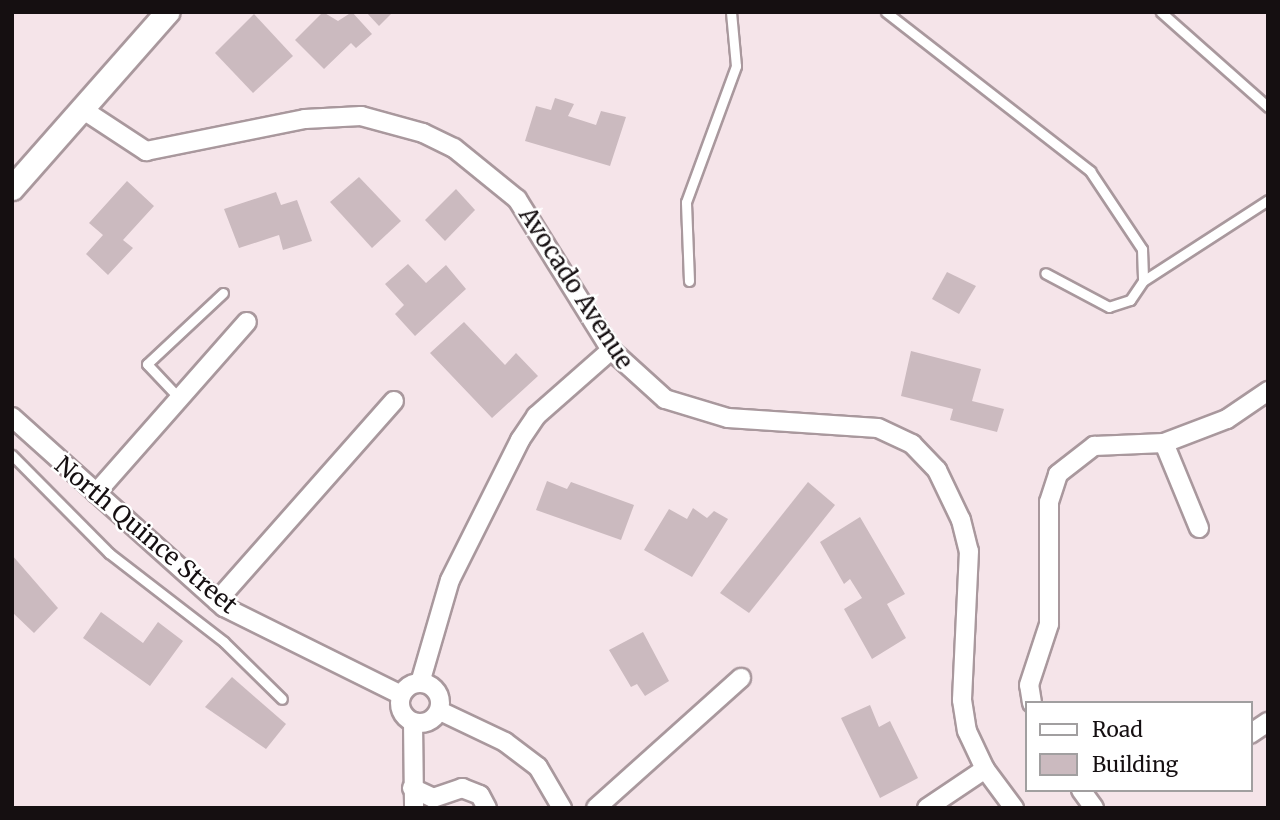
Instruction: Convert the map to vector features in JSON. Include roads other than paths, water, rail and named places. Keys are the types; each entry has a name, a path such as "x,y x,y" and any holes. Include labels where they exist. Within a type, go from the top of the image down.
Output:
{"street":[{"path":"12,188 161,14"},
{"name":"Avocado Avenue","path":"82,109 146,151 304,119 361,116 423,133 454,148 517,199 611,350 665,399 728,418 878,428 912,444 937,470 969,551 962,700 985,769 1014,808"},
{"path":"96,494 247,322"},
{"path":"440,711 428,722 413,722 401,711 401,695 420,683 450,580 520,440 536,416 611,350"},
{"path":"1032,701 1029,685 1049,624 1049,502 1059,474 1094,446 1164,443 1227,419 1268,391"},
{"path":"217,601 394,401"},
{"name":"North Quince Street","path":"12,416 217,601 401,695"},
{"path":"1164,443 1199,528"},
{"path":"597,808 741,678"},
{"path":"420,683 435,688 440,711"},
{"path":"440,711 505,742 538,767 562,808"},
{"path":"413,722 414,808"},
{"path":"1252,733 1268,722"},
{"path":"927,808 985,769"},
{"path":"412,788 433,798 462,788 480,795 487,808"},
{"path":"1082,792 1094,808"}],"lane":[{"path":"689,281 686,201 736,66 731,12"},
{"path":"886,12 1090,171 1142,249 1143,281"},
{"path":"1161,12 1268,107"},
{"path":"1045,273 1110,307 1130,300 1143,281 1268,200"},
{"path":"180,398 147,364 223,293"},
{"path":"12,455 110,552 224,642 282,699"}]}
